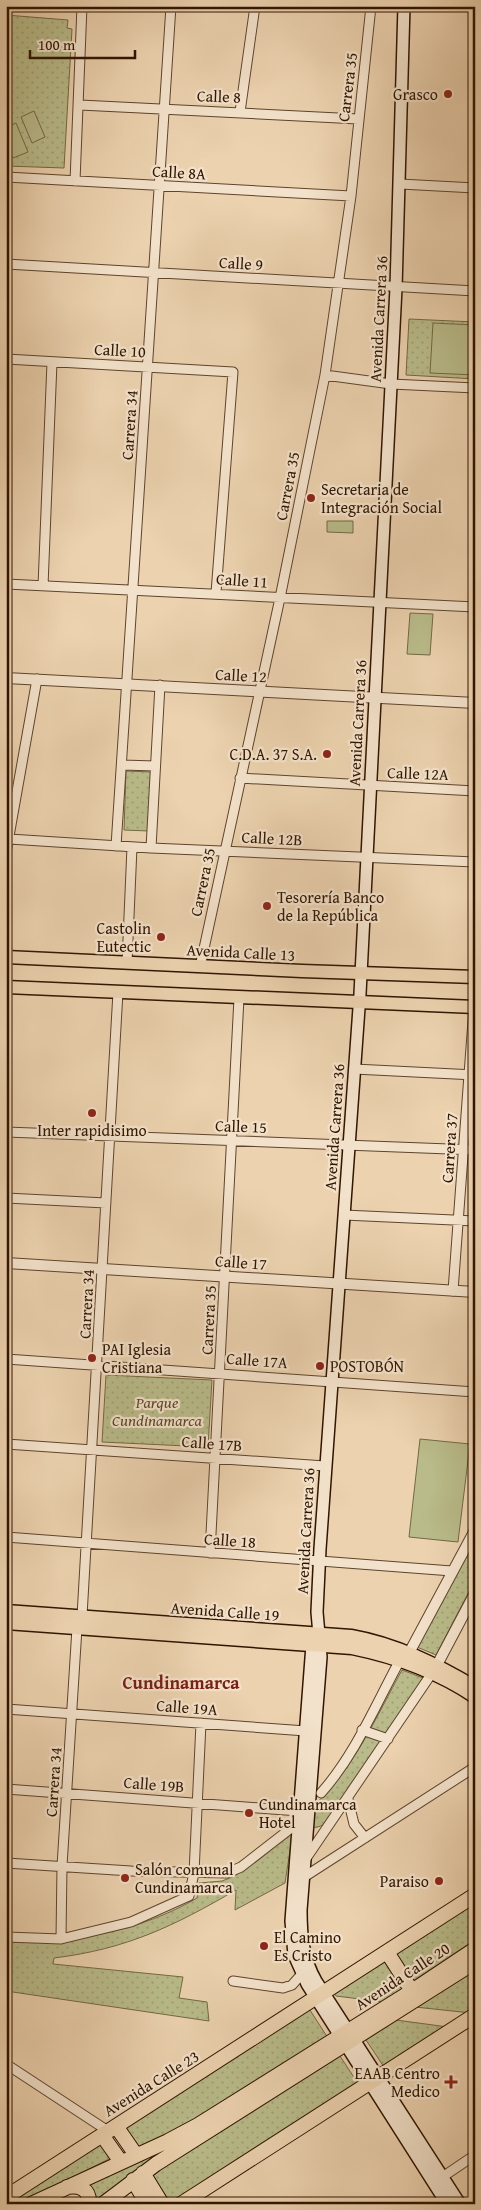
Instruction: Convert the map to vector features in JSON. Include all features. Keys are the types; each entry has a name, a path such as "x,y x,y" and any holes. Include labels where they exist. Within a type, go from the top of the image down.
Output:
{"highway":[{"name":"Avenida Calle 20","path":"320,1996 475,1895"},
{"name":"Avenida Calle 20","path":"347,2038 475,1949"},
{"path":"387,1952 412,1991"},
{"name":"Avenida Calle 20","path":"347,2038 475,1962"},
{"name":"Avenida Calle 23","path":"6,2197 320,1996"},
{"path":"181,2204 475,2016"},
{"path":"31,2204 198,2125 347,2038"},
{"path":"103,2204 138,2177 347,2038"},
{"path":"108,2131 136,2155"},
{"path":"108,2131 121,2162"},
{"path":"138,2177 147,2204"},
{"path":"138,2177 162,2204"},
{"path":"62,2188 81,2188 88,2193 89,2204"}],"main road":[{"name":"Avenida Carrera 36","path":"404,6 396,288 360,1003 325,1466 317,1612 318,1641 303,1821 291,1933 294,1956 301,1975 320,1996 438,2180 460,2204"},
{"name":"Avenida Calle 13","path":"6,957 361,974 474,977"},
{"path":"6,987 475,1007"},
{"name":"Avenida Calle 19","path":"6,1611 80,1622 318,1641 360,1650 405,1656 435,1669"},
{"name":"Avenida Calle 19","path":"6,1623 80,1622"},
{"name":"Avenida Carrera 36","path":"318,1641 306,1731 303,1821 305,1860 301,1910 302,1945 320,1996"},
{"path":"435,1669 475,1687"},
{"path":"435,1669 475,1697"},
{"name":"Avenida Carrera 36","path":"438,2180 447,2204"}],"street":[{"path":"75,181 80,105 82,6"},
{"name":"Carrera 34","path":"116,846 171,6"},
{"path":"240,112 255,6"},
{"name":"Carrera 35","path":"200,967 280,598 325,375 351,196 371,6"},
{"name":"Calle 8","path":"80,105 358,119"},
{"name":"Calle 8A","path":"6,177 351,196"},
{"path":"400,184 475,188"},
{"name":"Calle 9","path":"6,264 396,288 475,291"},
{"name":"Calle 10","path":"6,359 233,372 216,593"},
{"path":"43,586 52,362"},
{"path":"325,375 391,384 475,388"},
{"name":"Calle 11","path":"6,584 475,607"},
{"name":"Calle 12","path":"6,678 475,703"},
{"path":"6,853 37,679"},
{"path":"151,848 160,685"},
{"path":"122,765 156,766"},
{"name":"Calle 12A","path":"240,778 475,791"},
{"name":"Calle 12B","path":"9,839 151,848 475,862"},
{"path":"127,963 132,847"},
{"path":"474,977 475,960"},
{"name":"Carrera 34","path":"61,1939 62,1866 86,1544 118,992"},
{"name":"Carrera 35","path":"210,1553 221,1373 239,998"},
{"name":"Carrera 37","path":"453,1291 472,1075 475,1007"},
{"path":"354,1069 472,1075"},
{"name":"Calle 15","path":"6,1132 475,1150"},
{"path":"6,1198 106,1203"},
{"path":"344,1215 475,1221"},
{"name":"Calle 17","path":"6,1263 475,1292"},
{"name":"Calle 17A","path":"6,1359 475,1392"},
{"name":"Calle 17B","path":"6,1444 325,1466"},
{"path":"321,1793 334,1779 475,1530"},
{"name":"Calle 18","path":"6,1537 452,1572"},
{"path":"305,1860 435,1669 475,1593"},
{"name":"Calle 19A","path":"6,1709 306,1731"},
{"path":"6,1937 61,1939 131,1922 185,1899 192,1891 194,1873 201,1723"},
{"path":"362,1730 388,1739"},
{"path":"304,1877 475,1767"},
{"name":"Calle 19B","path":"6,1789 197,1802 303,1821 326,1830"},
{"path":"348,1798 354,1824 365,1838"},
{"path":"6,1863 227,1874 241,1867 303,1821"},
{"path":"233,1981 282,1988 292,1985 301,1975"},
{"path":"6,2064 108,2131"},
{"path":"438,2180 475,2155"}],"green space":[{"path":"6,15 68,20 67,28 72,29 64,168 6,166"},
{"path":"34,111 45,137 32,143 21,117"},
{"path":"16,123 28,152 13,158 6,143 6,128"},
{"path":"409,319 475,322 475,379 406,375"},
{"path":"433,323 475,325 475,375 430,373"},
{"path":"327,521 353,521 353,533 327,532"},
{"path":"410,613 433,614 430,655 407,654"},
{"path":"126,771 151,772 149,831 124,830"},
{"name":"Parque Cundinamarca","path":"106,1375 212,1380 208,1447 102,1442"},
{"path":"420,1439 470,1444 458,1542 409,1537"},
{"path":"475,1540 475,1580 436,1655 417,1647"},
{"path":"402,1670 423,1678 332,1817 320,1826 311,1827 312,1807 339,1778 363,1743"},
{"path":"293,1831 285,1883 235,1910 236,1890 192,1915 149,1934 105,1949 54,1958 53,1964 183,1977 179,1998 207,2002 209,2021 6,1991 6,1942 55,1941 80,1938 129,1927 153,1919 197,1898 199,1883 222,1881 235,1876"},
{"path":"475,1900 475,1943 414,1984 394,1953"},
{"path":"384,1959 403,1990 384,2002 336,1996 333,1992"},
{"path":"475,1967 475,2010 471,2013 415,2007"},
{"path":"308,2007 328,2038 182,2129 141,2147 136,2146 121,2128"},
{"path":"396,2020 448,2027 384,2067 366,2040"},
{"path":"340,2056 359,2085 171,2204 152,2174"},
{"path":"196,2131 129,2176 95,2203 85,2185"},
{"path":"100,2142 111,2158 18,2204 6,2204"}],"place":[{"name":"Grasco","path":"448,94"},
{"name":"Secretaria de Integración Social","path":"311,498"},
{"name":"C.D.A. 37 S.A.","path":"327,754"},
{"name":"Tesorería Banco de la República","path":"267,906"},
{"name":"Castolin Eutectic","path":"161,937"},
{"name":"Inter rapidisimo","path":"92,1113"},
{"name":"PAI Iglesia Cristiana","path":"92,1358"},
{"name":"POSTOBÓN","path":"320,1366"},
{"name":"Cundinamarca Hotel","path":"249,1813"},
{"name":"Salón comunal Cundinamarca","path":"125,1878"},
{"name":"Paraiso","path":"439,1881"},
{"name":"El Camino Es Cristo","path":"264,1946"},
{"name":"EAAB Centro Medico","path":"451,2082"}],"district":[{"name":"Cundinamarca","path":"181,1682"}]}
